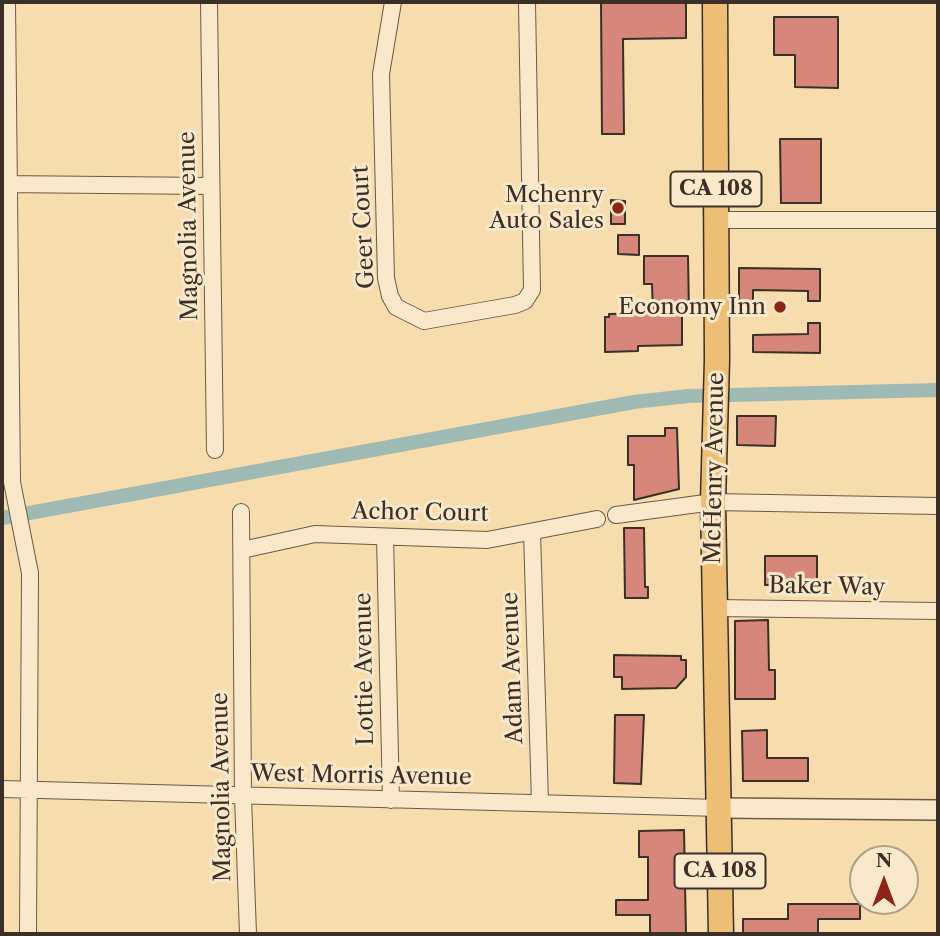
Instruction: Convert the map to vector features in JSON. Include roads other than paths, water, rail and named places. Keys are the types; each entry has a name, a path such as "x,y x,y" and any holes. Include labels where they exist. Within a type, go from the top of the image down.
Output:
{"main road":[{"name":"McHenry Avenue","path":"715,2 717,377 713,502 721,934"}],"street":[{"path":"7,2 5,382 14,503 30,573 27,789 29,934"},
{"name":"Magnolia Avenue","path":"209,2 215,450"},
{"name":"Geer Court","path":"393,2 381,74 386,278 396,307 424,321 515,305 525,300 532,290 527,2"},
{"path":"5,184 211,186"},
{"path":"716,220 938,220"},
{"path":"616,515 713,502 938,506"},
{"name":"Magnolia Avenue","path":"241,512 243,797 248,934"},
{"name":"Achor Court","path":"242,550 315,534 487,540 597,519"},
{"name":"Adam Avenue","path":"532,532 540,803"},
{"name":"Lottie Avenue","path":"385,537 391,800"},
{"name":"Baker Way","path":"715,608 938,611"},
{"name":"West Morris Avenue","path":"2,789 720,808"},
{"path":"720,808 938,810"}],"waterway":[{"path":"2,518 634,402 688,396 938,390"}],"place":[{"name":"Mchenry Auto Sales","path":"618,208"},
{"name":"Economy Inn","path":"780,307"}]}
